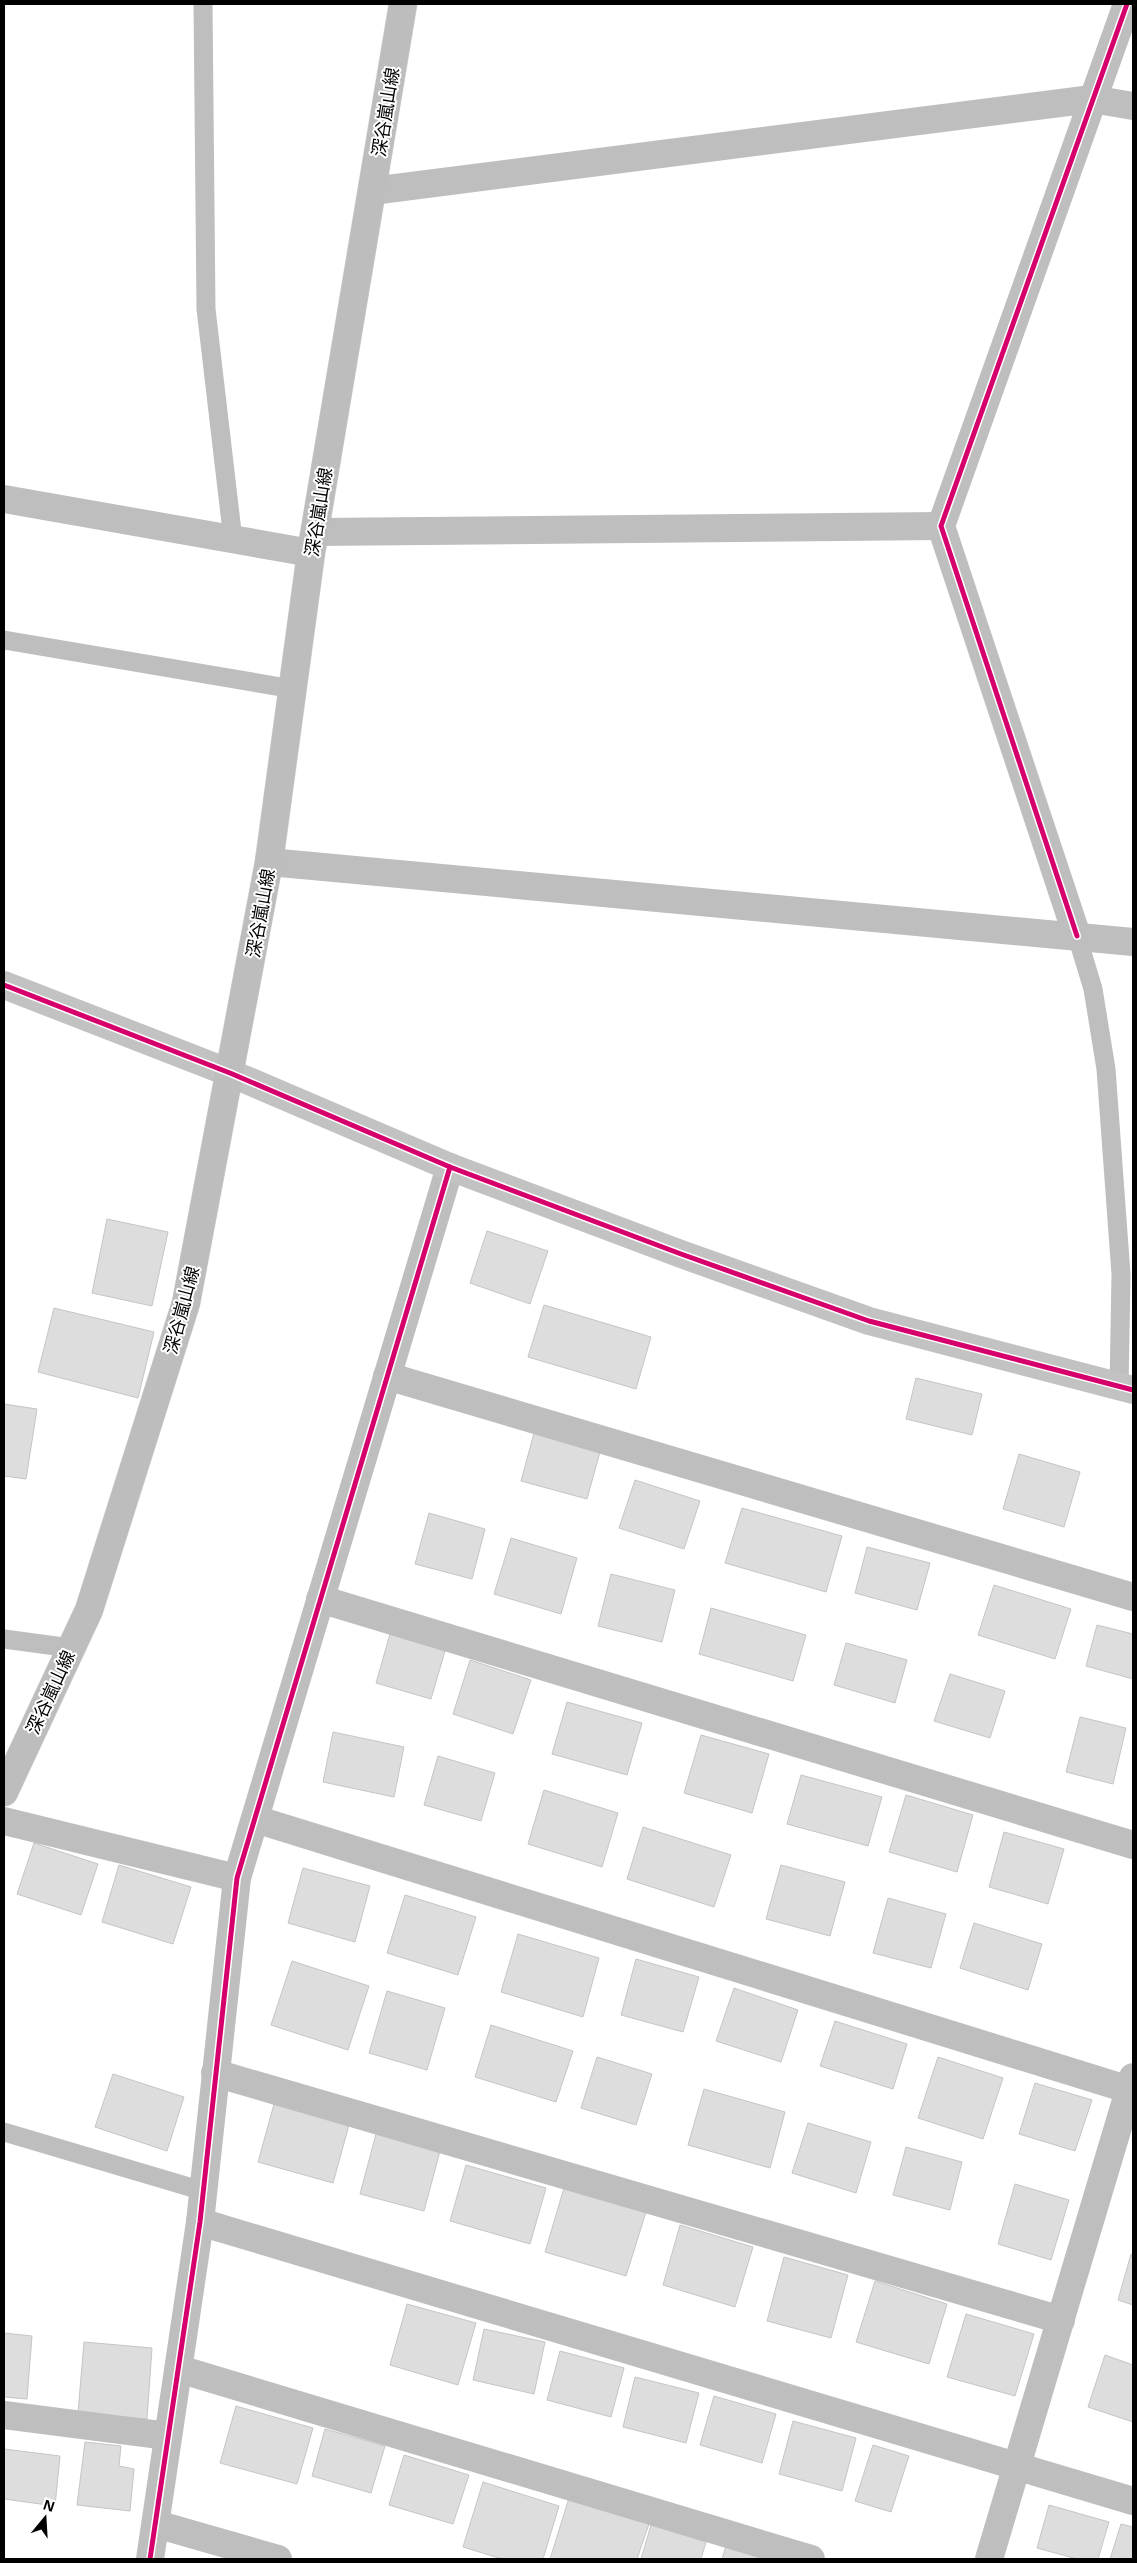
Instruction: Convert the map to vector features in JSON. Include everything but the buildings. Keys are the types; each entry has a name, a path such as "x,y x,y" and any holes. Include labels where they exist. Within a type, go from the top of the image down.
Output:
{"main road":[{"name":"深谷嵐山線","path":"4,1792 89,1610 186,1302 269,862 313,543 403,4"}],"street":[{"path":"1077,936 941,526 1127,4"},
{"path":"372,191 1092,99 1133,106"},
{"path":"4,499 233,540 313,543 941,526"},
{"path":"269,862 1133,942"},
{"path":"4,985 230,1073 450,1167 681,1254 869,1321 1126,1389"},
{"path":"150,2559 200,2222 238,1878 450,1167"},
{"path":"387,1376 1133,1597"},
{"path":"320,1599 1133,1846"},
{"path":"255,1819 1131,2084 989,2559"},
{"path":"4,1821 238,1878"},
{"path":"215,2073 1061,2320"},
{"path":"200,2222 1017,2468 1133,2501"},
{"path":"178,2369 811,2559"},
{"path":"4,2414 168,2436"},
{"path":"156,2524 278,2559"}],"lane":[{"path":"203,4 206,309 233,540"},
{"path":"4,640 292,689"},
{"path":"1077,936 1093,989 1106,1069 1121,1274 1126,1389"},
{"path":"4,1640 71,1648"},
{"path":"4,2132 203,2191"}],"cycle path":[{"path":"1077,936 941,526 1127,4"},
{"path":"4,985 230,1073 450,1167 681,1254 869,1321 1133,1390"},
{"path":"150,2559 200,2222 237,1878 450,1167"}]}
